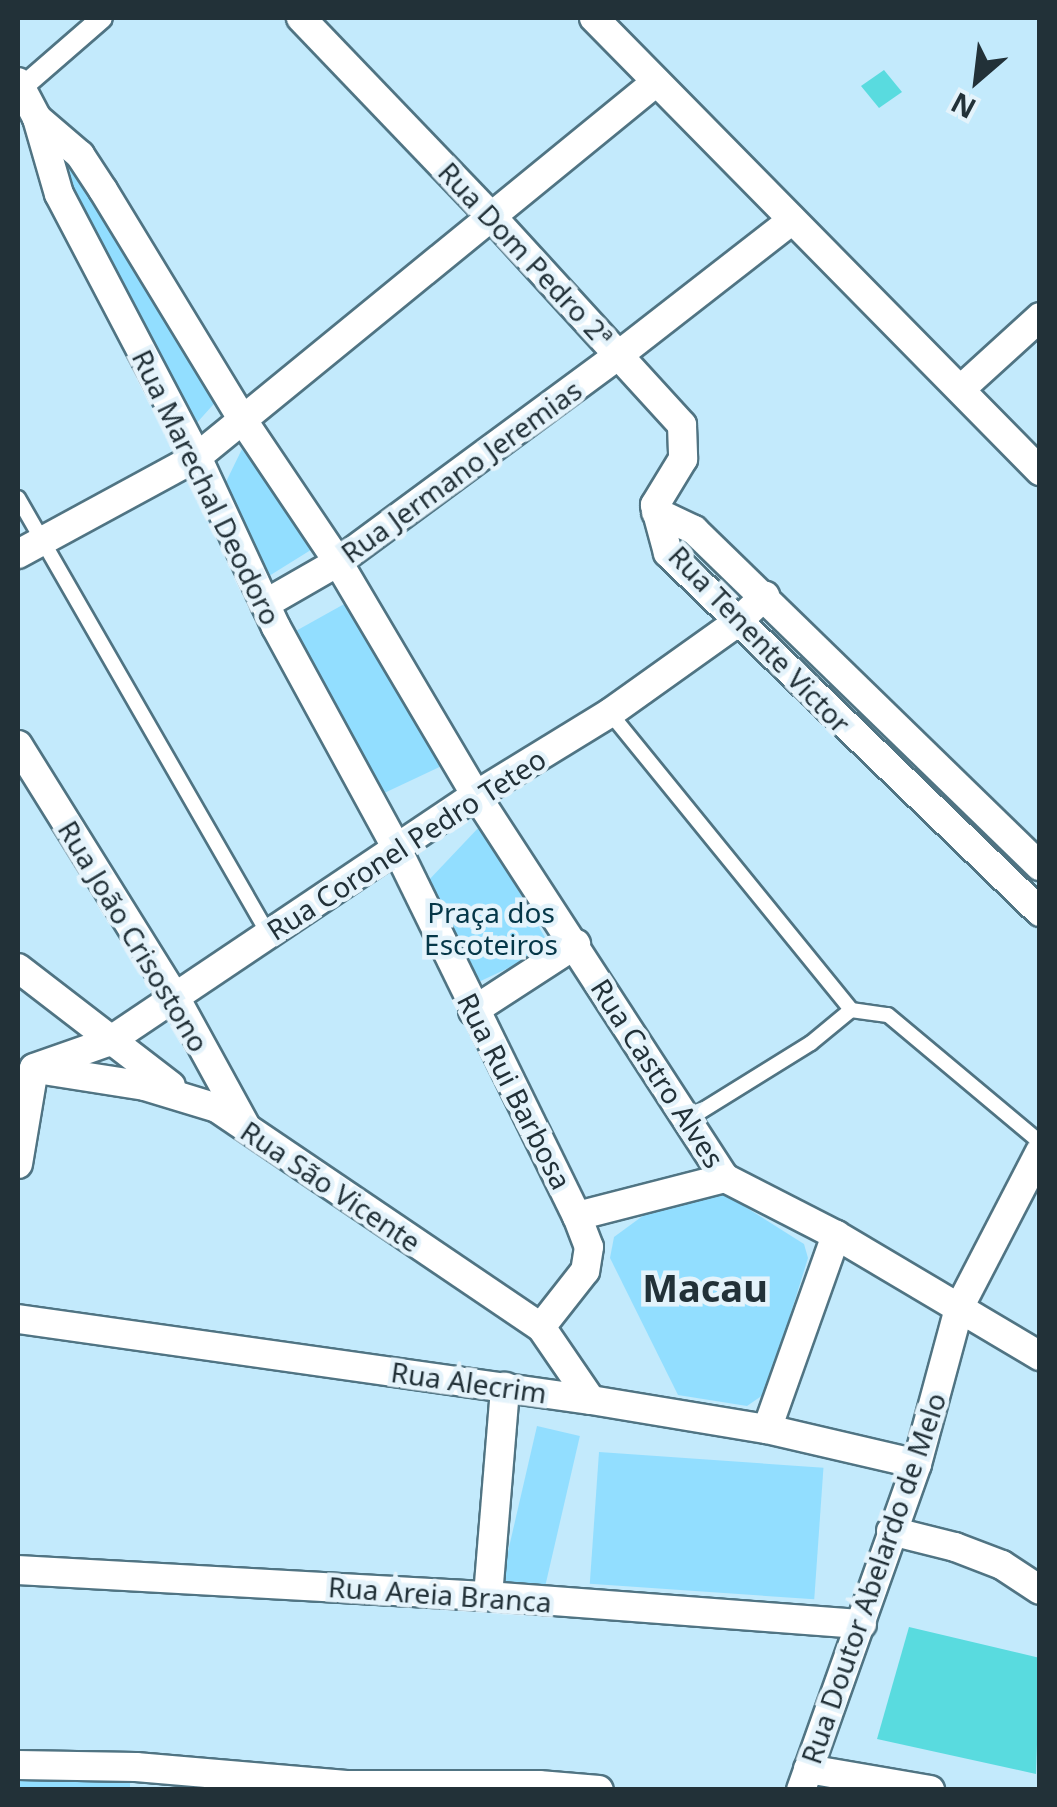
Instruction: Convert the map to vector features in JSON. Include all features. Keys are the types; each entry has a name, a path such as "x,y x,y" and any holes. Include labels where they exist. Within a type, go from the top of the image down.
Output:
{"street":[{"path":"19,87 102,18"},
{"name":"Rua Dom Pedro 2ª","path":"300,18 494,219 682,425 683,459 658,495 656,512"},
{"path":"594,18 1040,471"},
{"path":"28,548 197,458 494,219 656,82"},
{"name":"Rua Marechal Deodoro","path":"19,87 38,118 59,194 197,458 265,604 397,849"},
{"name":"Rua Marechal Deodoro","path":"38,118 80,156 242,419 338,562 476,795"},
{"name":"Rua Jermano Jeremias","path":"265,604 338,562 620,354 792,220"},
{"path":"961,390 1040,316"},
{"name":"Rua Tenente Victor","path":"656,512 694,530 766,596 1040,866"},
{"name":"Rua Tenente Victor","path":"656,512 668,553 736,623 1040,912"},
{"name":"Rua Coronel Pedro Teteo","path":"26,1067 108,1042 476,795 610,713 736,623 766,596"},
{"name":"Rua João Crisostono","path":"18,745 175,997 248,1129"},
{"path":"899,778 924,753"},
{"name":"Rua Castro Alves","path":"476,795 725,1178 836,1234 1040,1356"},
{"name":"Rua Rui Barbosa","path":"397,849 473,1010 578,1216 589,1247 585,1272 541,1327"},
{"path":"473,1010 576,944"},
{"path":"18,968 108,1042 188,1098"},
{"path":"18,1164 26,1067"},
{"name":"Rua São Vicente","path":"26,1067 113,1079 216,1108 541,1327 591,1400"},
{"name":"Rua Doutor Abelardo de Melo","path":"805,1780 917,1464 959,1308 1040,1152"},
{"path":"578,1216 725,1178"},
{"path":"767,1428 836,1234"},
{"name":"Rua Alecrim","path":"18,1319 767,1428 917,1464"},
{"path":"488,1596 505,1387"},
{"path":"891,1532 986,1559 1040,1590"},
{"name":"Rua Areia Branca","path":"18,1570 488,1596 862,1624"},
{"path":"18,1765 136,1778 333,1788 539,1785 599,1790"},
{"path":"805,1780 930,1790"}],"lane":[{"path":"18,498 28,548 268,935"},
{"path":"610,713 852,1010 888,1015 1040,1142"},
{"path":"687,1120 811,1043 852,1010"}],"green space":[{"path":"49,135 74,164 187,359 221,396 194,426 70,196"},
{"path":"242,449 314,548 269,576 224,486"},
{"path":"346,603 448,763 380,795 294,632"},
{"name":"Praça dos Escoteiros","path":"481,825 551,948 470,986 427,882"},
{"path":"714,1187 804,1244 808,1258 766,1393 747,1406 678,1395 610,1258 614,1237 644,1215"},
{"path":"537,1426 580,1436 543,1594 501,1584"},
{"path":"599,1452 823,1468 814,1599 590,1584"},
{"path":"130,1777 130,1789 18,1789 18,1779"}],"building":[{"path":"884,70 902,92 879,108 861,86"},
{"path":"909,1627 1040,1658 1036,1774 877,1739"}],"district":[{"name":"Macau","path":"705,1288"}]}
